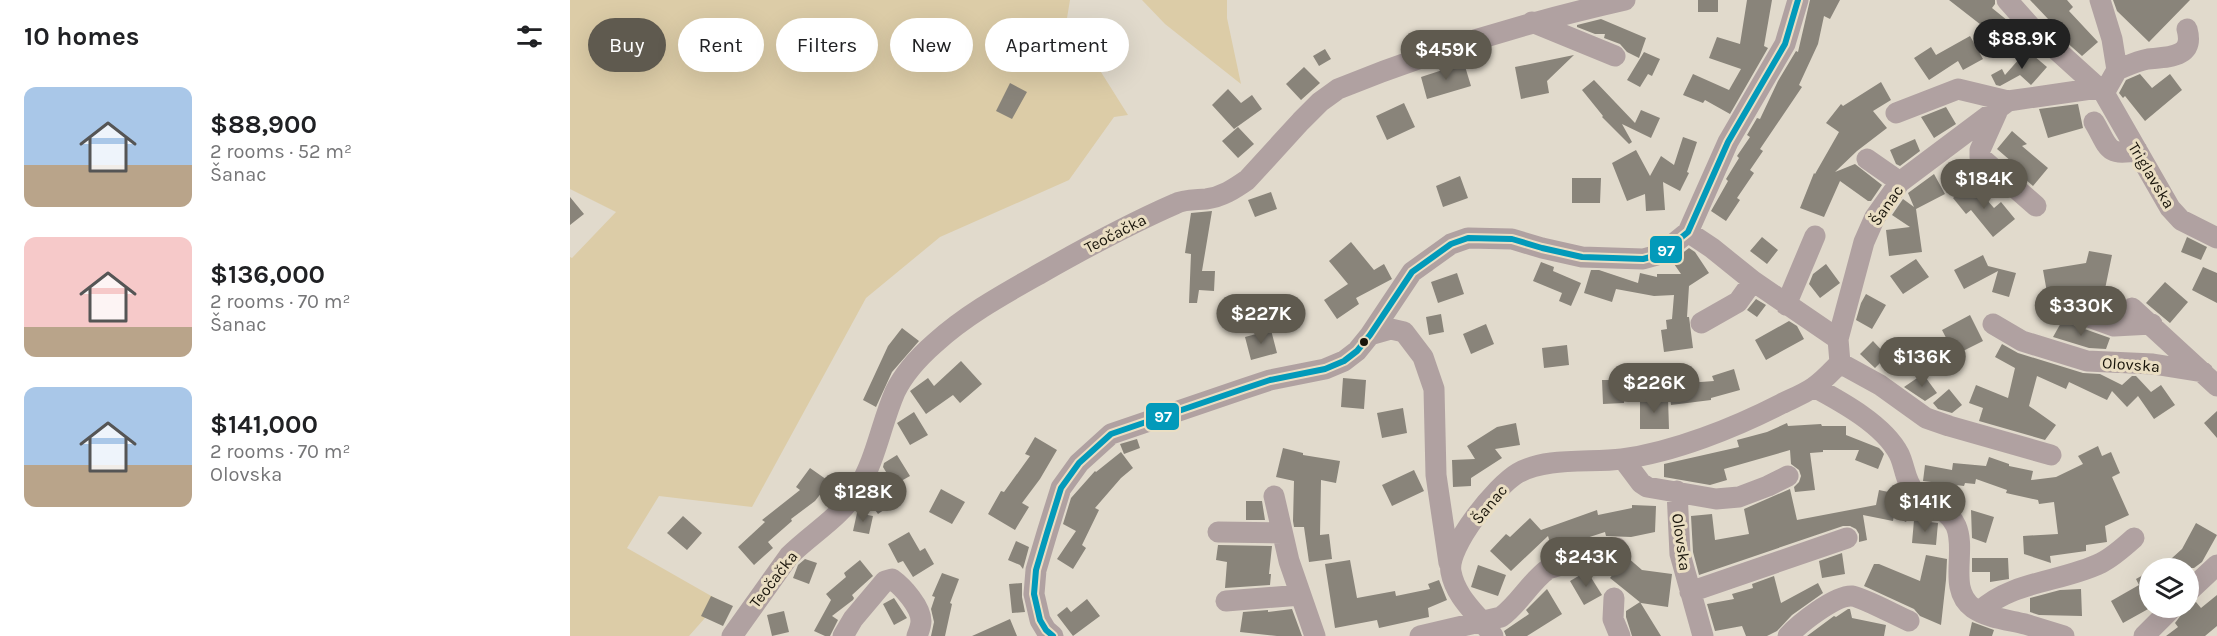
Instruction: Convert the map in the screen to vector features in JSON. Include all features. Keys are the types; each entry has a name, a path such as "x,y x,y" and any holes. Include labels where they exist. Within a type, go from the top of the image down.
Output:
{"street":[{"name":"Teočačka","path":"732,636 789,556 831,521 848,503 866,472 895,392 906,374 927,351 962,321 990,302 1122,227 1179,202 1209,199 1233,190 1247,180 1320,102 1338,89 1532,22 1625,0"},
{"path":"1053,636 1040,620 1034,594 1036,570 1061,488 1079,463 1112,434 1270,380 1325,369 1344,361 1358,351 1412,272 1451,244 1468,238 1512,239 1582,256 1643,259 1661,254 1688,232 1728,142 1785,44 1798,0"},
{"name":"Triglavska","path":"2007,0 2031,27 2101,90 2170,208 2181,220 2217,238"},
{"path":"2100,0 2112,39 2117,70"},
{"path":"1532,22 1615,56"},
{"path":"2101,90 2117,70 2135,63 2169,58 2187,48 2190,39 2187,29"},
{"path":"1896,113 1958,90 2003,105 1980,150 1980,157 2036,206"},
{"name":"Šanac","path":"1450,570 1457,545 1474,519 1491,497 1518,473 1539,465 1623,459 1662,450 1744,423 1814,387 1840,363 1838,339 1866,235 1884,203 1900,182 2003,105 2101,90"},
{"path":"2094,122 2110,150 2117,153 2137,150"},
{"path":"1867,159 1900,182"},
{"path":"1688,232 1786,305 1838,339"},
{"path":"1786,305 1815,236"},
{"path":"1701,323 1737,302 1753,281"},
{"path":"2064,308 2114,326 2152,324"},
{"name":"Olovska","path":"2132,308 2210,379"},
{"name":"Olovska","path":"1993,324 2022,341 2087,361 2153,364 2210,379"},
{"path":"1370,335 1391,329 1404,332 1422,357 1434,389 1436,475 1450,570 1455,586 1463,599 1489,629"},
{"path":"1840,363 1880,385 1926,417 1948,426 2051,455"},
{"path":"1814,387 1854,409 1891,442 1899,454 1910,486 1916,494 1939,508 1955,525 1960,541 1958,574 1960,586 1965,599 1973,609 2064,636"},
{"path":"1623,459 1641,483 1647,487 1716,499 1738,496 1768,486 1788,476"},
{"name":"Olovska","path":"1677,491 1680,554 1703,636"},
{"path":"1274,496 1289,561 1315,636"},
{"path":"1218,532 1282,532"},
{"name":"Olovska","path":"1690,592 1847,538"},
{"path":"1980,611 2004,596 2100,563 2134,538"},
{"path":"1420,636 1489,629 1510,611 1539,576 1548,569 1617,548"},
{"path":"2199,582 2217,565"},
{"path":"843,636 853,619 885,581 892,579 920,614 922,623 917,636"},
{"path":"1226,601 1301,595"},
{"path":"1788,636 1798,624 1840,598 1852,596 1909,621"},
{"path":"1614,598 1613,619 1620,636"},
{"path":"2144,636 2162,618"}],"shaded area":[{"path":"570,0 1070,0 1067,18 985,18 985,72 1101,72 1128,115 1114,117 1069,180 940,237 866,298 752,507 659,496 627,548 720,601 689,636 570,636 570,257 572,258 616,212 570,189"},
{"path":"1142,0 1227,0 1227,18 1241,84 1165,24"}],"building":[{"path":"1698,0 1718,0 1718,12 1698,12"},
{"path":"1747,0 1772,0 1764,46 1768,48 1730,114 1705,100 1703,103 1683,95 1693,74 1729,90 1741,69 1709,58 1717,37 1740,44"},
{"path":"1810,0 1840,0 1830,19 1824,16 1818,44 1799,85 1802,87 1760,149 1763,151 1750,170 1754,173 1737,198 1740,200 1726,221 1711,211 1739,158 1737,156 1750,137 1747,135 1757,118 1760,119 1778,81 1796,51 1798,52"},
{"path":"1949,0 1995,0 1992,8 2013,25 1998,45 1979,31 1985,28"},
{"path":"2030,0 2067,0 2073,7 2069,11 2098,42 2082,56 2064,40 2066,38"},
{"path":"2113,0 2190,0 2149,42 2117,11"},
{"path":"1601,19 1646,38 1639,58 1627,52 1620,44 1604,38 1605,34 1595,34 1577,27 1577,25"},
{"path":"1970,36 1983,59 1963,70 1958,61 1929,80 1914,58 1931,47 1936,55"},
{"path":"1325,49 1331,59 1319,66 1313,56"},
{"path":"2027,50 2047,67 2031,85 2020,75 2000,86 1996,85 1991,75 2002,69 2005,75"},
{"path":"1644,52 1660,59 1652,76 1648,74 1640,87 1627,80"},
{"path":"1574,55 1547,81 1549,93 1521,99 1515,67"},
{"path":"1464,63 1471,86 1427,99 1421,77"},
{"path":"1304,67 1320,83 1301,100 1286,84"},
{"path":"2140,74 2152,88 2170,74 2182,90 2145,121 2125,96 2123,98 2119,93 2126,80"},
{"path":"1594,80 1635,123 1641,110 1660,118 1651,138 1622,124 1632,142 1629,144 1602,117 1582,90"},
{"path":"1881,82 1891,100 1873,111 1887,128 1857,151 1835,172 1855,164 1882,185 1871,201 1868,201 1840,181 1824,217 1800,208 1814,173 1839,132 1826,123 1841,104 1843,106"},
{"path":"1010,83 1027,92 1012,119 996,111"},
{"path":"1228,89 1241,103 1252,95 1262,109 1234,129 1212,105"},
{"path":"1404,103 1415,127 1387,140 1376,116"},
{"path":"2078,104 2083,128 2048,138 2039,109"},
{"path":"1946,107 1956,124 1934,138 1921,117"},
{"path":"1238,127 1254,144 1238,158 1222,141"},
{"path":"2012,131 2027,144 2022,146 2048,168 2033,186 2017,172 2019,168 1997,149"},
{"path":"1683,137 1697,142 1687,172 1689,173 1680,191 1663,182 1665,210 1646,211 1645,194 1627,201 1612,163 1636,150 1650,176 1661,156 1674,165"},
{"path":"1915,139 1920,151 1900,166 1896,164 1890,150"},
{"path":"1934,174 1945,194 1916,209 1922,252 1889,256 1886,230 1910,227 1892,215 1903,199 1914,207 1908,193"},
{"path":"1460,176 1468,198 1443,207 1436,186"},
{"path":"1572,178 1601,178 1600,203 1572,203"},
{"path":"1971,182 1994,208 2001,202 2015,219 1993,237 1971,210 1966,214 1953,198"},
{"path":"1271,192 1277,209 1255,217 1248,200"},
{"path":"570,197 584,214 570,225"},
{"path":"1212,211 1202,271 1215,271 1214,291 1199,290 1197,303 1189,303 1191,254 1185,253 1191,213"},
{"path":"1762,237 1778,250 1767,264 1750,251"},
{"path":"2187,237 2207,247 2201,260 2181,252"},
{"path":"1351,242 1374,270 1384,264 1392,279 1356,298 1359,304 1337,319 1324,300 1348,284 1329,261"},
{"path":"1689,248 1695,252 1709,273 1689,286 1687,317 1689,317 1693,348 1664,352 1661,330 1667,329 1666,320 1672,319 1674,295 1654,296 1616,289 1612,302 1584,293 1591,270 1599,270 1638,283 1640,273 1657,277 1657,274 1681,274 1672,261"},
{"path":"2089,251 2112,255 2105,289 2109,290 2104,309 2073,298 2075,293 2048,298 2043,270 2086,263"},
{"path":"1983,255 1988,266 2016,273 2009,297 1992,292 1998,271 1964,289 1954,270"},
{"path":"1916,259 1929,277 1903,294 1890,276"},
{"path":"1541,262 1554,267 1553,271 1581,283 1571,306 1559,301 1562,293 1533,281"},
{"path":"1826,264 1840,283 1820,298 1809,284 1813,274"},
{"path":"2203,267 2217,273 2217,303 2192,290"},
{"path":"1457,273 1464,294 1438,303 1431,282"},
{"path":"2165,282 2188,302 2170,323 2146,303"},
{"path":"1866,294 1886,305 1872,329 1856,320"},
{"path":"1756,299 1766,305 1757,317 1747,310"},
{"path":"1441,314 1444,332 1429,335 1426,317"},
{"path":"1970,315 1983,341 1955,355 1942,330"},
{"path":"1789,321 1797,326 1804,339 1766,360 1755,340"},
{"path":"2062,321 2110,338 2106,349 2089,348 2053,337"},
{"path":"1486,324 1494,344 1471,354 1463,334"},
{"path":"902,328 919,341 892,372 876,407 863,400 888,346"},
{"path":"1271,330 1277,353 1251,360 1245,337"},
{"path":"1916,340 1918,359 1901,361 1898,342"},
{"path":"1873,341 1887,356 1875,368 1860,354"},
{"path":"2002,344 2018,353 2083,373 2100,374 2122,385 2132,376 2136,376 2151,392 2161,385 2175,405 2154,419 2138,396 2127,407 2112,391 2107,400 2069,382 2066,389 2037,376 2029,406 2056,425 2045,440 1979,421 1983,408 1969,403 1976,385 2008,398 2015,368 1995,357"},
{"path":"1567,345 1569,365 1544,368 1542,348"},
{"path":"961,361 982,384 960,403 953,395 926,414 910,391 928,378 934,386"},
{"path":"1734,369 1740,390 1711,398 1711,400 1671,405 1668,380 1686,377 1687,383 1714,381 1712,376"},
{"path":"1923,374 1937,393 1925,401 1904,387"},
{"path":"1343,378 1366,380 1364,409 1341,407"},
{"path":"1602,380 1624,380 1624,403 1603,404"},
{"path":"1949,389 1962,405 1952,413 1938,409 1933,403"},
{"path":"1640,398 1668,398 1669,429 1640,429"},
{"path":"1403,408 1407,433 1382,438 1377,413"},
{"path":"2217,411 2217,438 2204,423"},
{"path":"914,412 928,435 910,445 897,423"},
{"path":"1516,423 1520,445 1495,449 1502,458 1471,478 1471,486 1453,487 1452,460 1475,459 1467,446 1497,427"},
{"path":"1787,423 1788,426 1821,424 1822,426 1846,426 1846,435 1882,451 1884,454 1878,469 1855,460 1859,450 1823,450 1823,452 1810,453 1815,490 1795,492 1794,487 1801,476 1799,470 1791,464 1790,450 1724,469 1727,480 1710,485 1664,477 1664,464 1739,447 1737,440 1767,432"},
{"path":"1035,437 1057,450 1022,503 1029,507 1015,530 988,514 1001,491 1004,492 1030,456 1025,454"},
{"path":"1137,439 1140,448 1124,454 1120,444"},
{"path":"2098,446 2102,456 2111,452 2120,473 2112,477 2129,515 2105,526 2107,542 2086,545 2086,551 2050,556 2051,563 2024,554 2023,536 2058,534 2054,502 2039,504 2038,500 2006,493 2007,490 1976,479 1975,484 1965,483 1964,486 1923,481 1925,465 1952,470 1953,463 1986,466 1989,457 2009,464 2009,466 2033,471 2031,480 2056,477 2083,464 2078,456"},
{"path":"1283,448 1303,453 1303,455 1340,461 1336,483 1321,480 1320,535 1329,534 1332,559 1309,562 1304,527 1294,527 1294,481 1276,477"},
{"path":"1121,452 1133,468 1121,478 1095,508 1099,510 1082,545 1086,548 1073,569 1057,559 1076,531 1063,524 1071,498 1095,471"},
{"path":"897,455 910,476 894,485 883,467 884,463"},
{"path":"810,468 830,482 815,501 791,519 792,521 768,542 773,548 754,565 738,547 765,522 762,520 800,490 796,487"},
{"path":"1414,470 1424,491 1392,506 1382,485"},
{"path":"882,485 894,503 878,514 867,499"},
{"path":"941,489 965,502 952,524 929,512"},
{"path":"1790,489 1797,520 1876,505 1879,490 1898,494 1897,502 1912,509 1906,522 1894,516 1893,521 1863,515 1867,540 1859,542 1856,529 1843,526 1699,575 1693,552 1691,516 1712,514 1715,540 1749,534 1744,509"},
{"path":"1246,501 1262,501 1265,520 1246,520"},
{"path":"1632,505 1656,506 1655,532 1631,537 1606,536 1605,532 1571,543 1573,547 1560,551 1559,547 1552,549 1548,536 1511,571 1490,551 1506,534 1510,537 1530,518 1541,530 1597,510 1598,515 1632,508"},
{"path":"1971,510 1994,517 1986,543 1972,538"},
{"path":"857,513 873,516 869,534 853,531"},
{"path":"683,516 702,533 687,550 667,533"},
{"path":"1914,520 1938,523 1936,545 1912,543"},
{"path":"2196,523 2217,535 2199,564 2199,558 2172,558 2182,549"},
{"path":"909,532 920,551 925,548 934,564 913,577 903,561 898,563 888,544"},
{"path":"1016,541 1029,547 1023,569 1020,565 1008,560"},
{"path":"1218,545 1272,546 1270,585 1225,588 1227,562 1216,560"},
{"path":"1842,553 1845,574 1822,578 1819,561"},
{"path":"1926,555 1947,559 1941,625 1920,616 1914,609 1864,586 1874,564 1920,581"},
{"path":"1627,557 1642,570 1672,574 1668,607 1641,603 1610,578"},
{"path":"1972,558 2008,558 2009,579 1990,582 1990,572 1972,572"},
{"path":"805,559 817,563 809,584 793,578 798,565"},
{"path":"860,560 873,576 852,595 853,600 832,616 838,620 830,636 814,631 831,600 826,594 846,577 844,573"},
{"path":"1350,560 1357,598 1395,591 1396,596 1430,589 1428,584 1439,580 1447,600 1428,608 1429,617 1379,628 1377,620 1335,628 1325,564"},
{"path":"1478,565 1506,575 1498,596 1471,587"},
{"path":"1587,571 1602,595 1584,605 1570,581"},
{"path":"942,573 959,579 950,603 952,604 945,636 931,636 934,622 931,609 935,597 932,596"},
{"path":"1774,576 1781,603 1818,583 1823,593 1792,615 1777,631 1767,636 1746,636 1742,626 1715,631 1707,604 1734,599 1732,594 1753,588 1752,584"},
{"path":"1022,583 1025,612 1012,613 1009,584"},
{"path":"2139,585 2139,614 2123,623 2111,601"},
{"path":"1547,589 1562,614 1527,636 1506,636 1504,631 1529,614 1526,610"},
{"path":"2081,589 2082,616 2039,615 2030,612 2030,598 2060,590"},
{"path":"2217,595 2217,626 2205,636 2166,636 2178,627 2175,623 2179,618 2199,618 2199,606 2201,608"},
{"path":"711,596 733,606 723,626 701,616"},
{"path":"894,598 907,618 894,625 883,604"},
{"path":"1087,599 1100,616 1073,636 1057,615 1067,607 1071,612"},
{"path":"1640,602 1661,636 1632,636 1626,611"},
{"path":"1292,609 1302,636 1240,632 1243,612"},
{"path":"1850,609 1852,618 1886,625 1884,636 1807,636 1834,616"},
{"path":"784,611 789,632 772,636 767,615"},
{"path":"1010,619 1017,636 972,636"},
{"path":"1972,622 1994,630 1992,636 1969,636"}],"transit line":[{"name":"97","path":"1053,636 1040,620 1034,594 1036,570 1061,488 1079,463 1111,434 1270,380 1325,369 1344,361 1357,351 1370,335 1412,272 1451,244 1468,238 1512,239 1582,257 1643,259 1661,254 1688,232 1728,142 1785,44 1798,0"}]}
